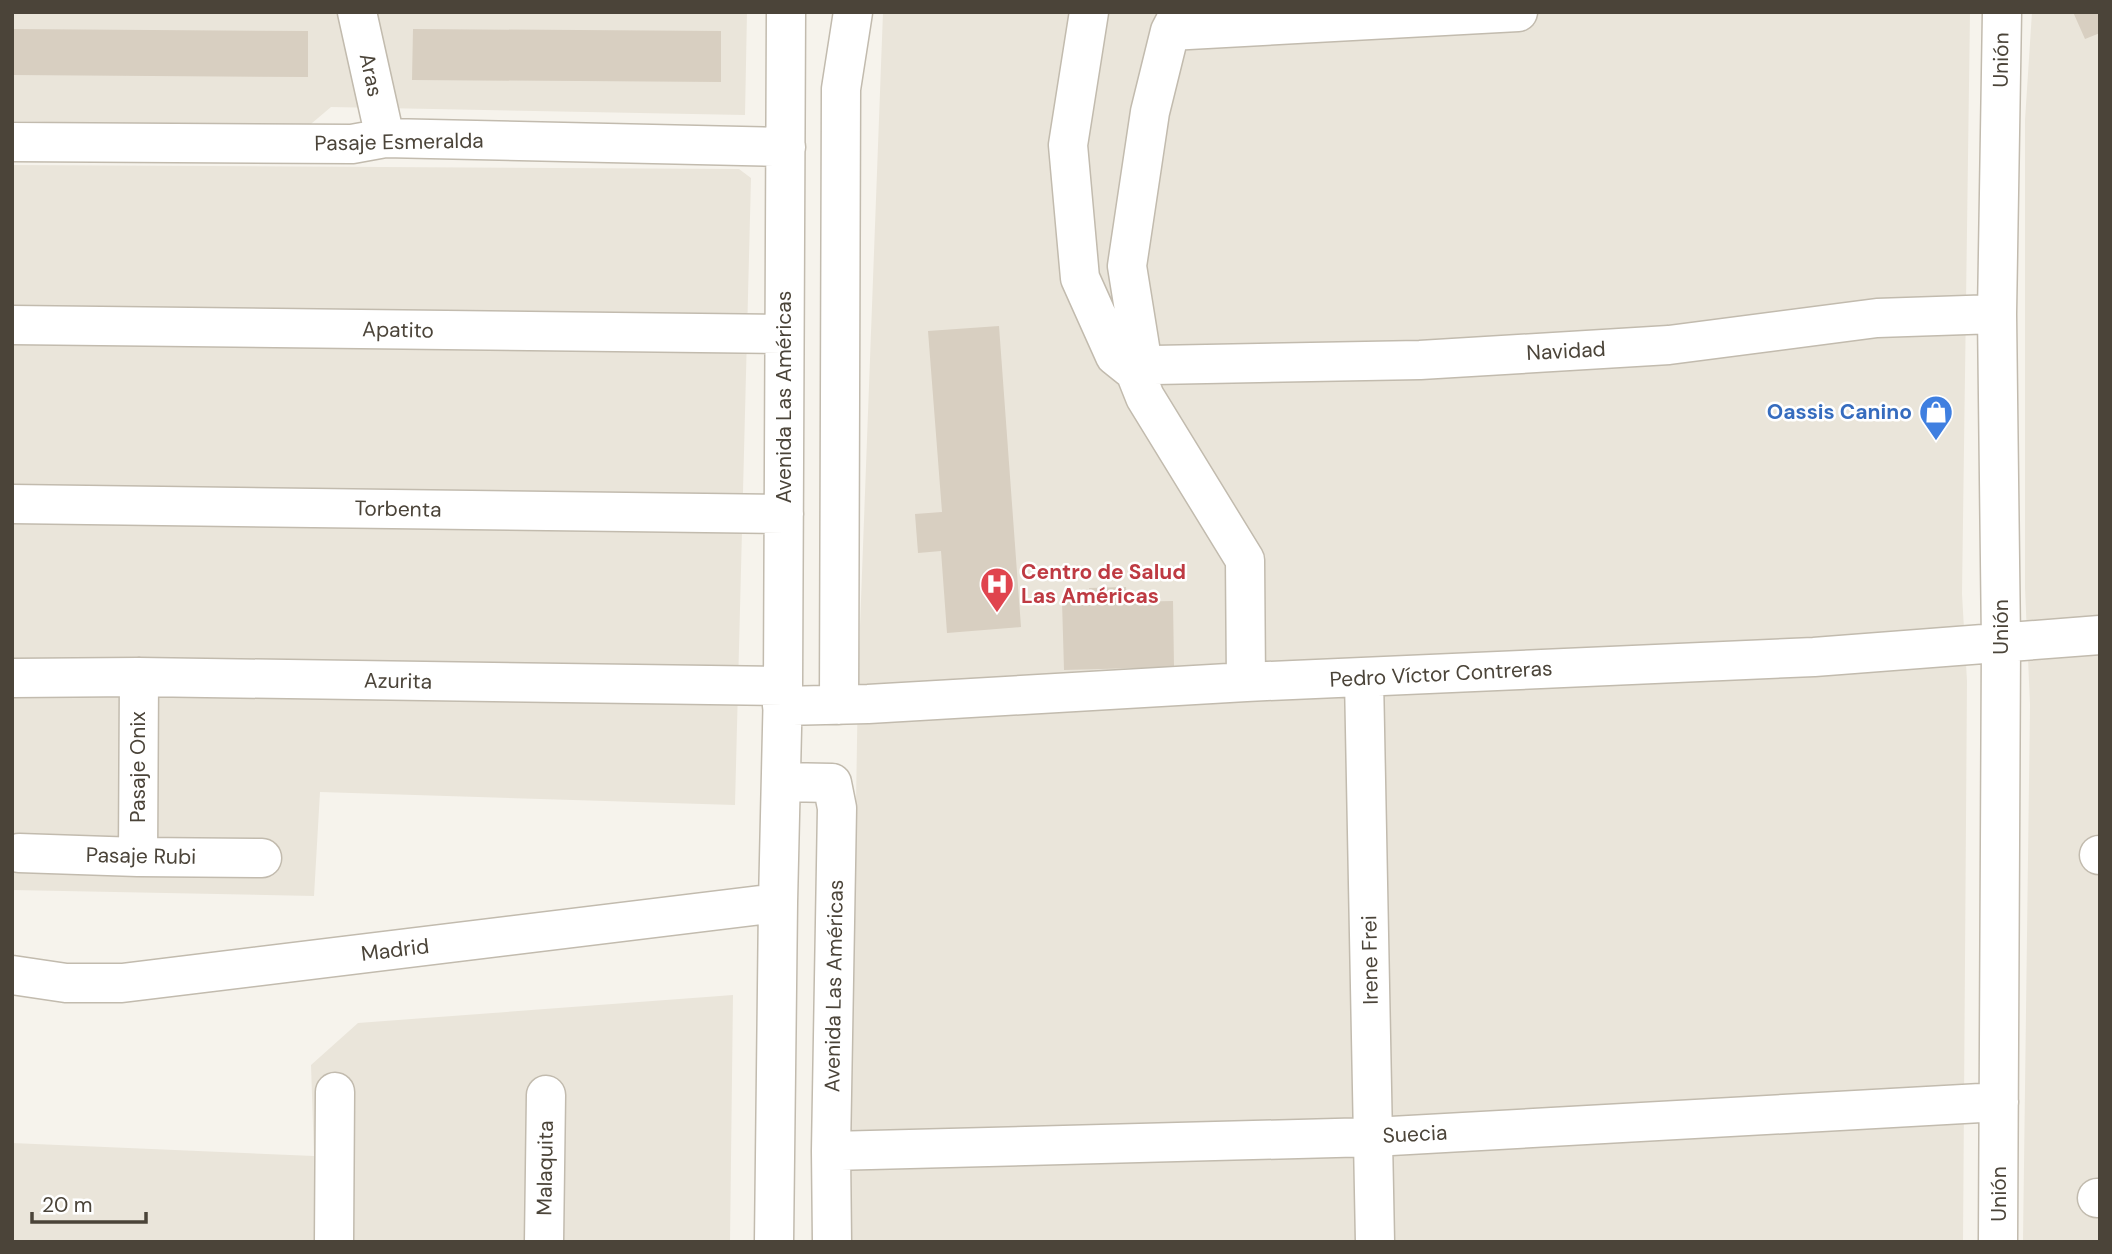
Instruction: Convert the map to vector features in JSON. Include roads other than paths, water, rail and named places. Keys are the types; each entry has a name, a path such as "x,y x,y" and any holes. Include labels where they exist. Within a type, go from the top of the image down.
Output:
{"street":[{"name":"Aras","path":"357,12 385,138"},
{"name":"Avenida Las Américas","path":"774,1242 783,696 786,12"},
{"path":"839,705 841,89 853,12"},
{"path":"1089,12 1068,145 1080,278 1115,356 1135,372 1144,397 1245,560 1247,682"},
{"path":"1135,372 1141,353 1128,266 1150,112 1175,22 1518,12"},
{"name":"Unión","path":"1998,1242 2001,643 1997,314 2001,12"},
{"name":"Pasaje Esmeralda","path":"12,142 352,144 385,138 786,146"},
{"name":"Navidad","path":"1135,372 1154,365 1420,360 1669,345 1877,318 1997,314"},
{"name":"Apatito","path":"12,325 784,334"},
{"name":"Torbenta","path":"12,504 784,514"},
{"name":"Pedro Víctor Contreras","path":"783,696 839,705 1247,682 1814,657 2100,635"},
{"name":"Azurita","path":"12,678 139,677 783,696"},
{"name":"Pasaje Onix","path":"138,857 139,677"},
{"name":"Irene Frei","path":"1364,678 1375,1242"},
{"name":"Avenida Las Américas","path":"781,782 832,783 837,808 832,1242"},
{"name":"Pasaje Rubi","path":"19,853 262,858"},
{"name":"Madrid","path":"12,975 66,983 122,983 778,903"},
{"path":"334,1242 335,1092"},
{"name":"Malaquita","path":"544,1242 546,1095"},
{"name":"Suecia","path":"831,1151 1373,1137 1999,1102"}],"place":[{"name":"Oassis Canino","path":"1936,442"},
{"name":"Centro de Salud Las Américas","path":"997,614"}]}
